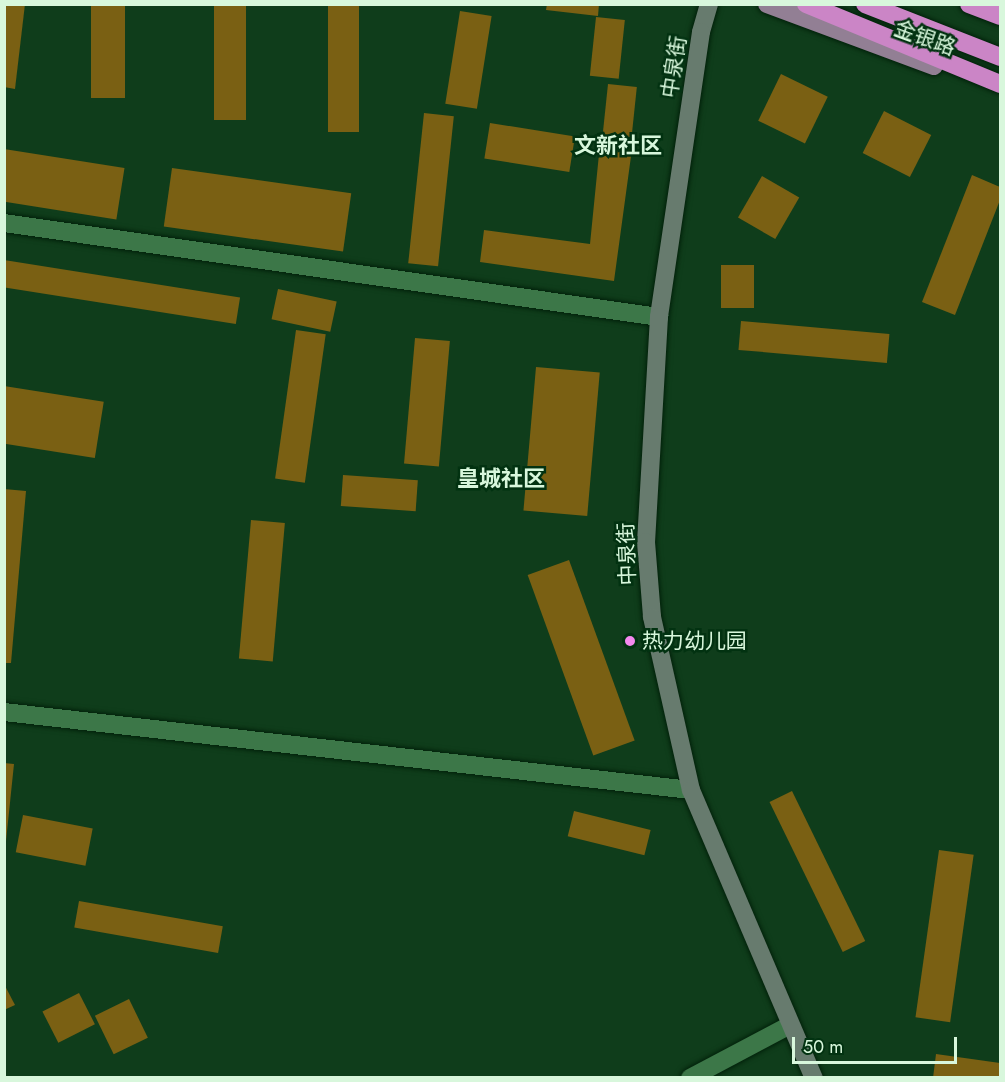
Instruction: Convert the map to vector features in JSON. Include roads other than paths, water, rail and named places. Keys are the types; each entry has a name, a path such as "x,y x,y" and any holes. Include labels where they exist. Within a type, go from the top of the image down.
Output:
{"highway":[{"path":"806,4 1000,84"},
{"path":"865,4 1000,57"},
{"path":"969,4 1000,16"}],"main road":[{"name":"金银路","path":"767,4 1000,90"}],"street":[{"name":"中泉街","path":"709,4 701,32 659,317 646,542 652,617 691,790 814,1077"},
{"path":"4,223 659,317"},
{"path":"4,712 691,790"},
{"path":"690,1077 790,1025"}],"place":[{"name":"热力幼儿园","path":"630,641"}],"district":[{"name":"文新社区","path":"618,146"},
{"name":"皇城社区","path":"501,479"}]}
